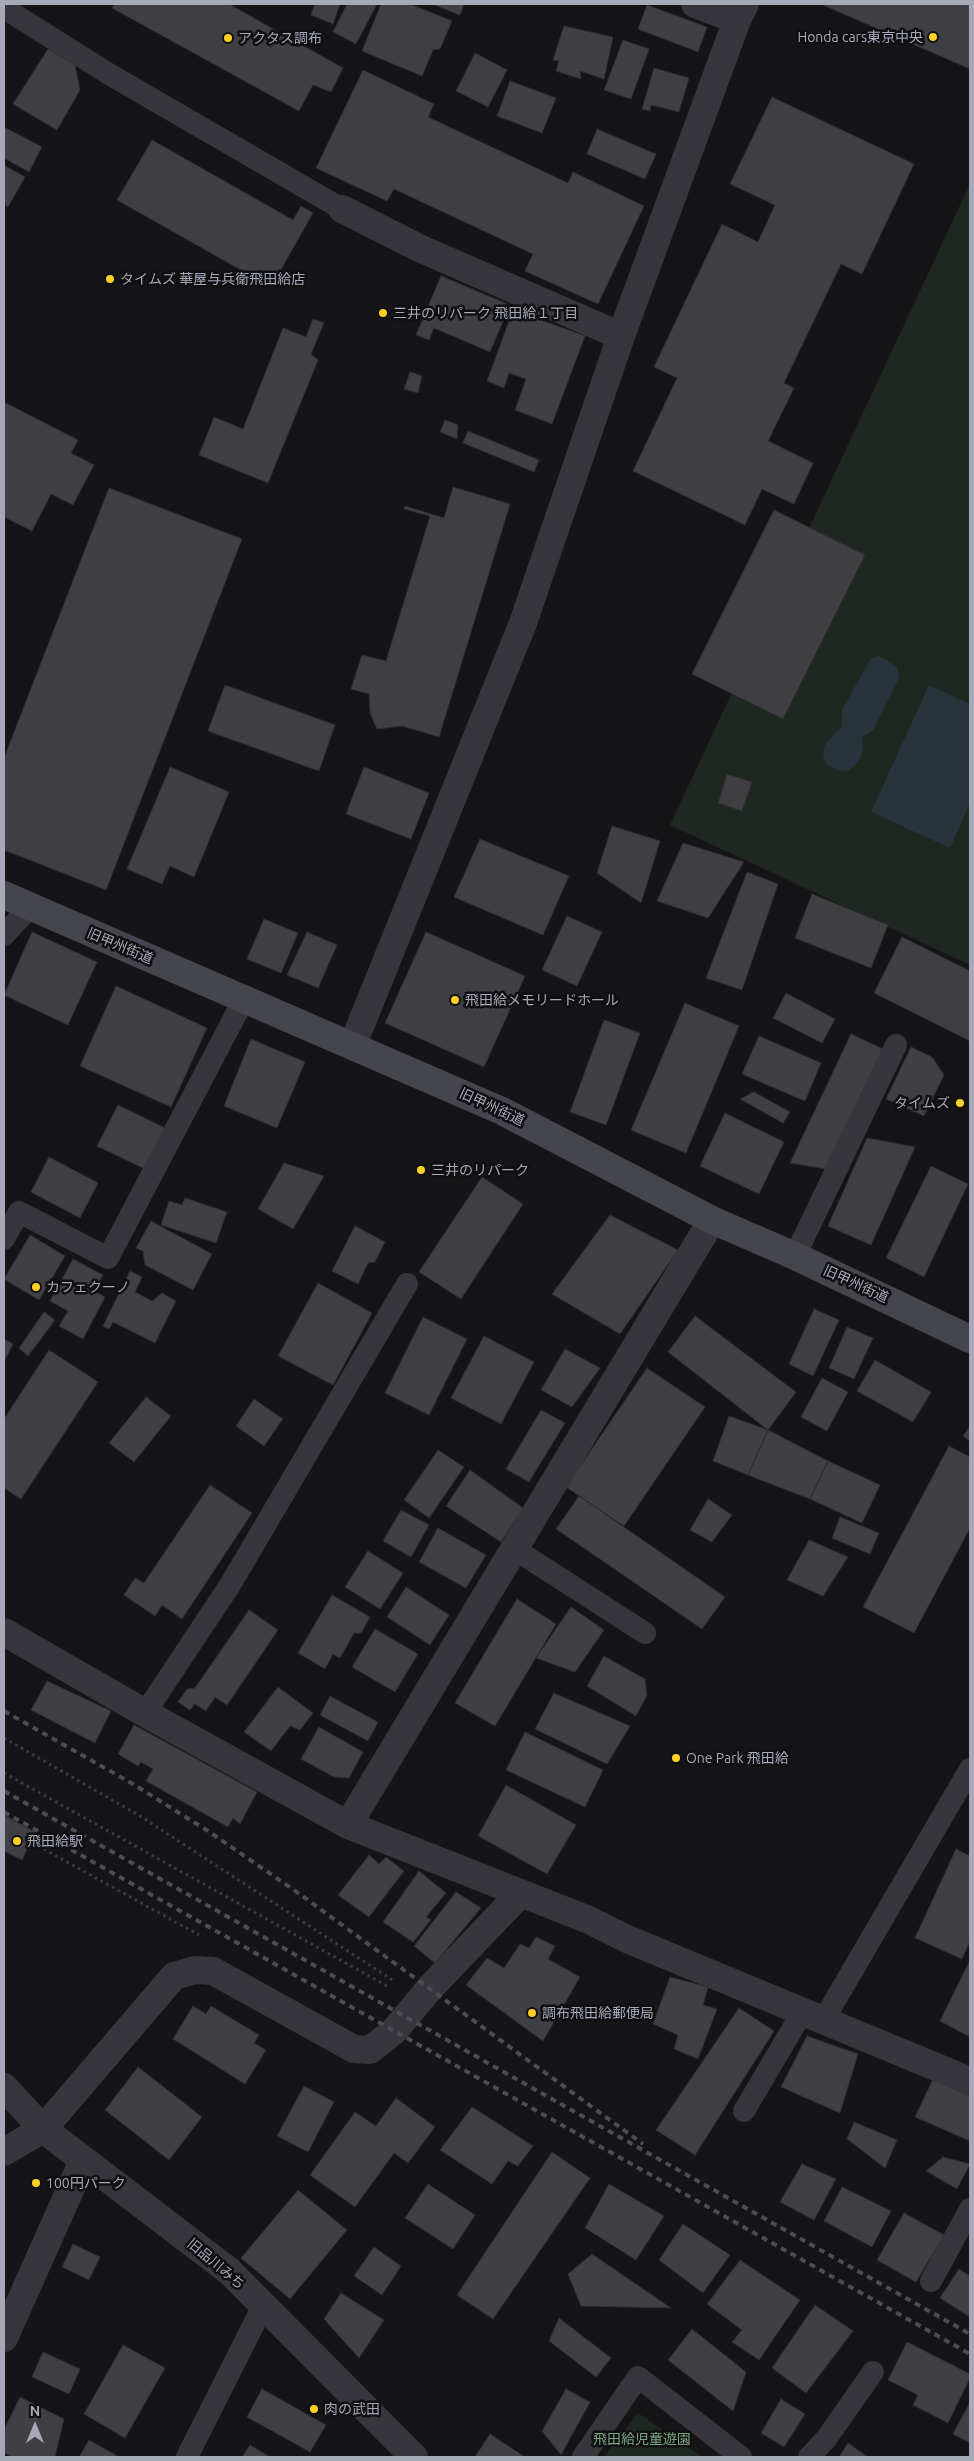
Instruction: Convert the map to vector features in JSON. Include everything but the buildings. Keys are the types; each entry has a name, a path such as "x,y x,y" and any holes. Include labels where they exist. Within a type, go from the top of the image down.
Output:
{"main road":[{"name":"旧甲州街道","path":"4,895 353,1044 502,1111 712,1220 795,1256 970,1339"}],"street":[{"path":"353,1044 523,623 621,336 741,12 695,4"},
{"path":"342,209 419,248 621,336"},
{"path":"348,1825 712,1220"},
{"path":"4,1632 145,1713 348,1825 589,1920 970,2081"},
{"path":"4,2152 43,2129 174,1976 195,1970 213,1972 354,2049 370,2050 394,2031 430,1988 520,1894"},
{"name":"旧品川みち","path":"4,2087 43,2129 229,2271 410,2456"},
{"path":"4,2338 83,2161"}],"lane":[{"path":"4,8 109,74 342,209"},
{"path":"4,935 30,907"},
{"path":"4,1239 19,1212 108,1258 244,999"},
{"path":"795,1256 896,1045"},
{"path":"145,1713 230,1585 407,1284"},
{"path":"513,1548 645,1633"},
{"path":"744,2111 813,2016 970,1770"},
{"path":"931,2281 970,2209"},
{"path":"188,2457 263,2306"},
{"path":"809,2457 826,2439 872,2372"},
{"path":"583,2457 638,2377 742,2457"}],"path":[{"path":"4,1738 140,1816 395,1981"},
{"path":"4,1774 390,1988"},
{"path":"4,1827 203,1937"}],"green space":[{"path":"970,184 970,965 670,825"},
{"name":"飛田給児童遊園","path":"638,2413 702,2457 604,2457"}],"shaded area":[{"path":"879,656 897,667 899,678 873,730 862,737 863,751 858,762 849,770 839,771 827,765 823,755 825,744 842,726 842,710 871,658"},
{"path":"929,685 970,704 970,803 950,848 871,812"}],"railway":[{"path":"4,1711 133,1784 208,1831 294,1890 643,2144"},
{"path":"4,1791 970,2334"},
{"path":"4,1812 970,2354"}],"place":[{"name":"Honda cars東京中央","path":"933,37"},
{"name":"アクタス調布","path":"228,38"},
{"name":"タイムズ 華屋与兵衛飛田給店","path":"110,279"},
{"name":"三井のリパーク 飛田給１丁目","path":"383,313"},
{"name":"飛田給メモリードホール","path":"455,1000"},
{"name":"タイムズ","path":"960,1103"},
{"name":"三井のリパーク","path":"421,1170"},
{"name":"カフェクーノ","path":"36,1287"},
{"name":"One Park 飛田給","path":"676,1758"},
{"name":"飛田給駅","path":"17,1841"},
{"name":"調布飛田給郵便局","path":"532,2013"},
{"name":"100円パーク","path":"36,2183"},
{"name":"肉の武田","path":"314,2409"}]}
